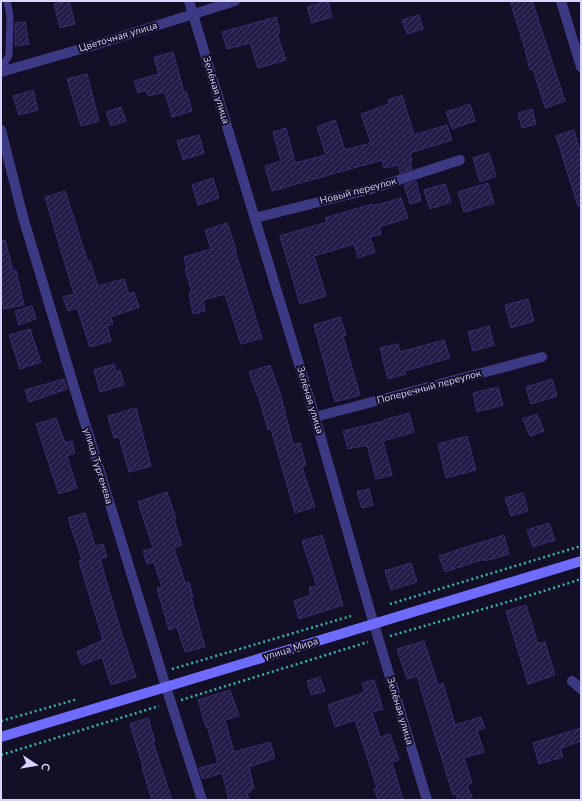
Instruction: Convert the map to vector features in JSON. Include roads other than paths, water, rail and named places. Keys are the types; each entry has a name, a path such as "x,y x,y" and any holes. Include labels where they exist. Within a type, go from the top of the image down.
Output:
{"main road":[{"name":"улица Мира","path":"1,737 581,561"}],"street":[{"name":"Зелёная улица","path":"189,1 315,417 370,611 427,800"},
{"name":"Цветочная улица","path":"1,70 98,44 236,1"},
{"path":"561,1 581,67"},
{"name":"улица Тургенева","path":"1,130 23,217 166,687 202,800"},
{"name":"Новый переулок","path":"255,218 371,189 460,160"},
{"name":"Поперечный переулок","path":"315,417 542,357"},
{"path":"572,681 581,689"}],"lane":[{"path":"1,70 9,54 10,16 7,1"}]}
